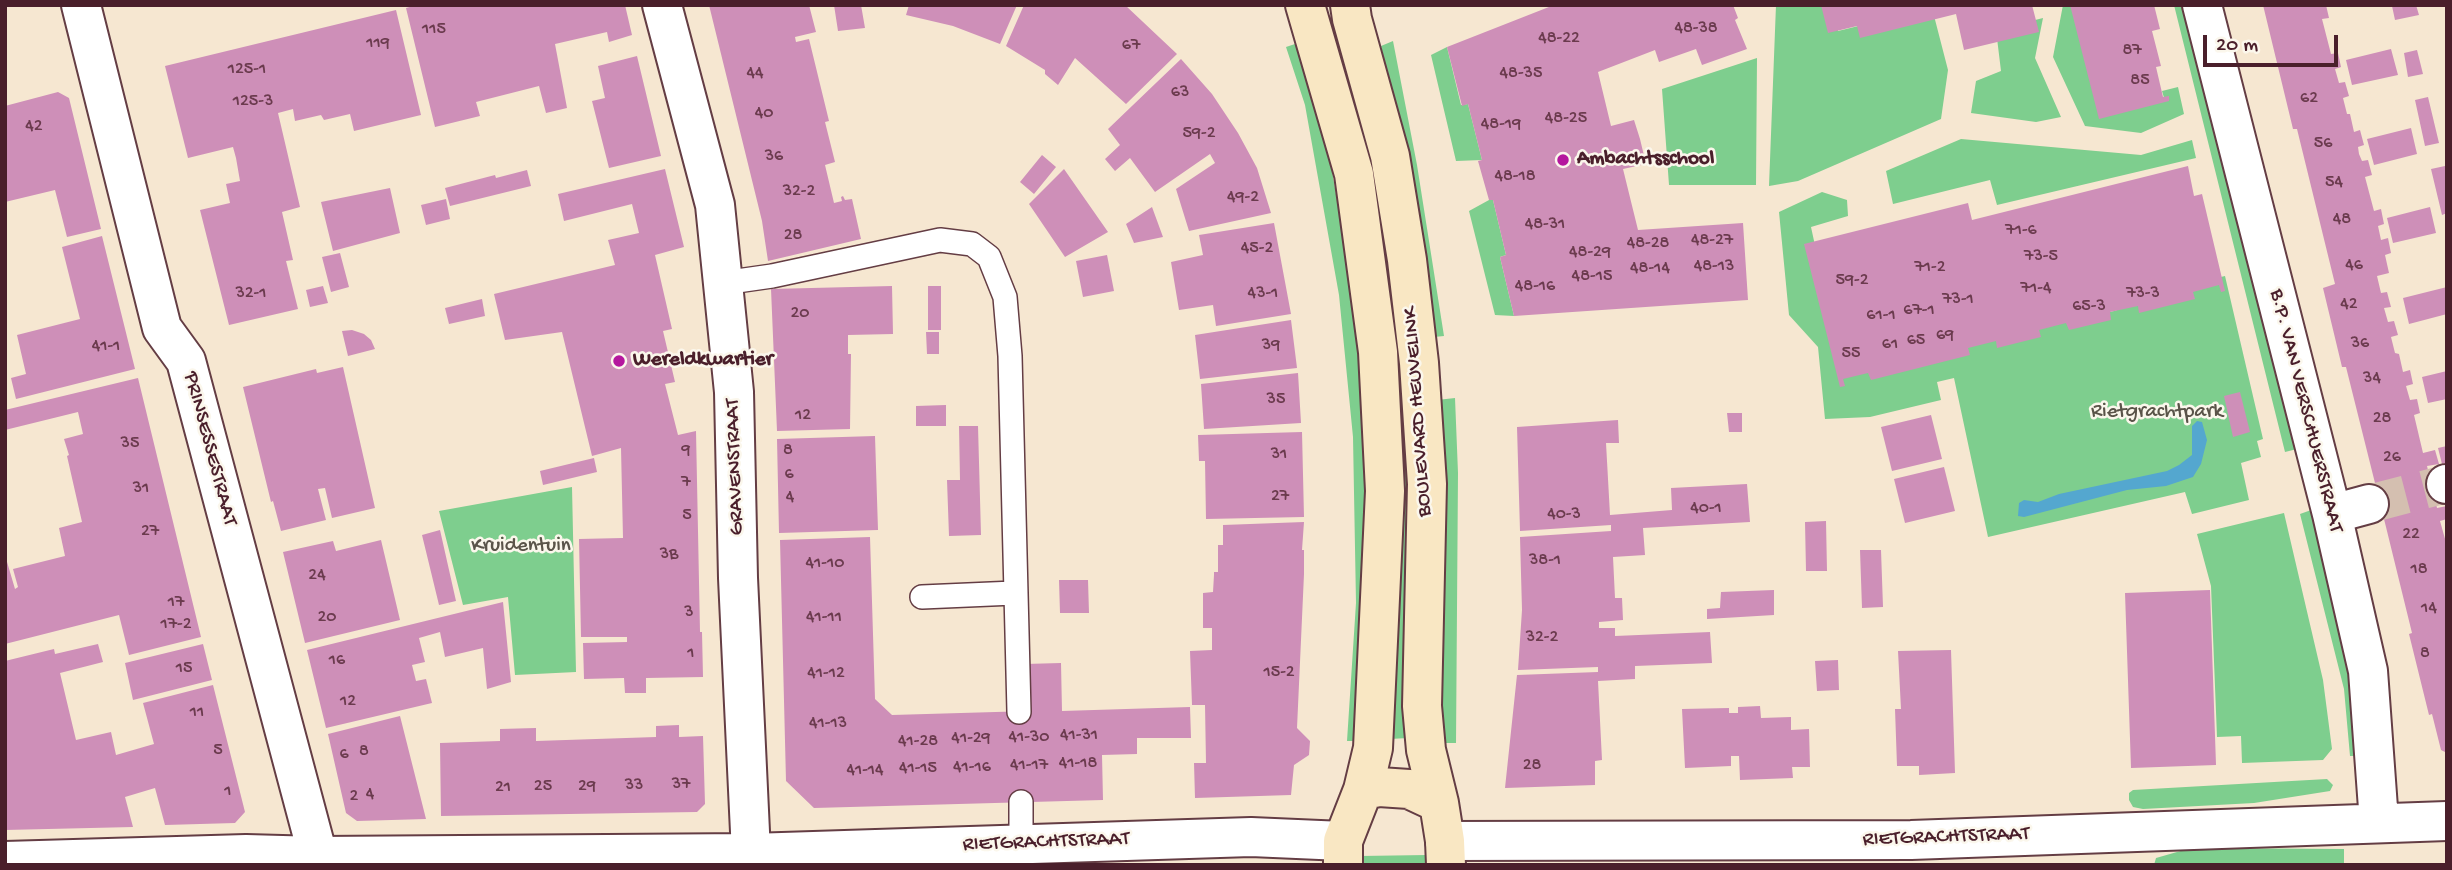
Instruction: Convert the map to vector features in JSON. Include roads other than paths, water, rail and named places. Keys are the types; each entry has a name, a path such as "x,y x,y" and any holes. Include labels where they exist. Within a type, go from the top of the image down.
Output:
{"main road":[{"name":"BOULEVARD HEUVELINK","path":"1305,5 1354,174 1378,352 1385,491 1373,748 1363,790 1324,855"},
{"name":"BOULEVARD HEUVELINK","path":"1350,5 1390,156 1416,337 1427,484 1422,706 1426,750 1439,803 1445,853"},
{"path":"1363,790 1378,787 1409,789 1439,803"}],"street":[{"name":"PRINSESSESTRAAT","path":"81,5 162,328 186,361 318,856"},
{"name":"GRAVENSTRAAT","path":"662,5 715,205 734,393 738,578 751,853"},
{"name":"B.P. VAN VERSCHUERSTRAAT","path":"2202,5 2332,514 2368,671 2379,822"},
{"path":"2332,514 2369,504"},
{"name":"RIETGRACHTSTRAAT","path":"1445,853 1911,852 2379,822 2447,821"},
{"name":"RIETGRACHTSTRAAT","path":"5,861 751,853 1251,837 1324,855"}],"lane":[{"path":"723,283 772,276 940,240 972,244 989,257 1005,297 1010,356 1019,712"},
{"path":"922,597 1014,593"},
{"path":"1021,802 1021,844"}],"water":[{"path":"2197,421 2202,422 2207,440 2201,464 2193,477 2166,486 2127,490 2024,517 2018,516 2019,503 2024,500 2038,502 2059,494 2167,471 2179,465 2192,455 2192,426"}],"tunnel":[{"path":"2369,504 2446,484"}],"place":[{"name":"Ambachtsschool","path":"1563,160"},
{"name":"Wereldkwartier","path":"619,361"}],"park label":[{"name":"Rietgrachtpark","path":"2157,413"},
{"name":"Kruidentuin","path":"521,547"}]}
